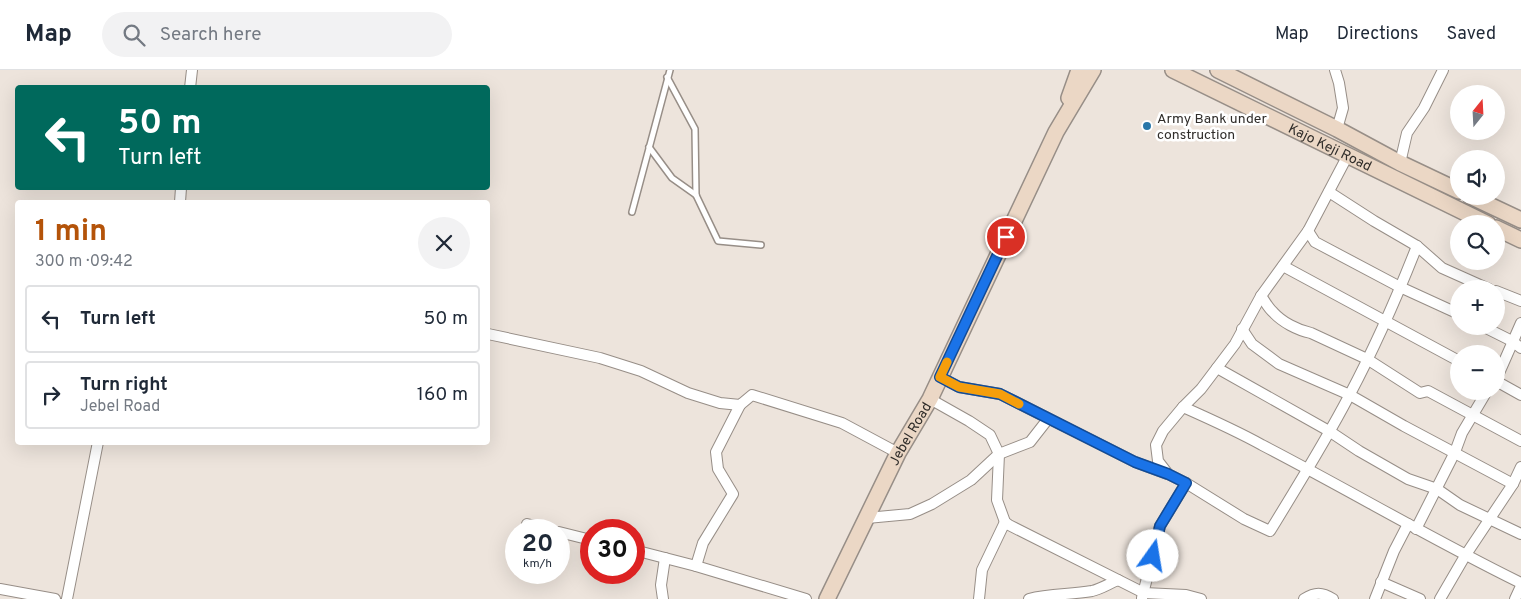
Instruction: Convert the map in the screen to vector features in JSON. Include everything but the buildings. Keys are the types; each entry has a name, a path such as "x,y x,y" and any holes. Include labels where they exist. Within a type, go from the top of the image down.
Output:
{"main road":[{"name":"Jebel Road","path":"828,599 898,453 930,399 1056,132 1079,70"},
{"name":"Jebel Road","path":"1056,132 1093,70"},
{"name":"Kajo Keji Road","path":"1173,70 1470,215"},
{"name":"Kajo Keji Road","path":"1224,71 1400,163 1450,187"},
{"path":"1489,205 1521,220"},
{"path":"1505,232 1521,240"}],"street":[{"path":"190,85 192,70"},
{"path":"1334,70 1339,83 1343,108 1337,129"},
{"path":"1400,163 1407,133 1424,108 1443,70"},
{"path":"1168,474 1158,461 1156,445 1164,430 1201,389 1235,344 1261,296 1308,231 1348,155"},
{"path":"1329,192 1417,246 1442,268 1469,280"},
{"path":"1308,231 1316,242 1400,287 1450,310"},
{"path":"940,377 959,387 1000,394 1135,462 1186,483 1244,519 1270,531 1350,395 1366,359 1386,322 1417,246"},
{"path":"1283,266 1450,356"},
{"path":"1505,295 1521,301"},
{"path":"1261,296 1272,312 1291,325 1366,359 1420,393 1428,391 1521,441"},
{"path":"1505,358 1521,323"},
{"path":"1242,329 1252,344 1279,364 1350,395 1513,484"},
{"path":"490,334 600,358 641,371 688,393 720,403 740,405"},
{"path":"1500,335 1521,348"},
{"path":"1217,368 1329,431 1359,451 1408,479 1437,489 1460,505 1521,534"},
{"path":"1505,386 1521,395"},
{"path":"696,566 703,543 732,494 718,469 716,452 740,405 752,395 842,423 898,453"},
{"path":"930,399 990,435 999,454 997,500 1005,522 1118,580 1142,596 1186,595 1201,599"},
{"path":"1374,599 1394,552 1437,489 1462,433 1482,400"},
{"path":"1183,407 1261,444 1521,585 1515,599"},
{"path":"867,518 910,514 932,504 971,480 999,454 1030,442 1048,419"},
{"path":"67,599 97,445"},
{"path":"1440,599 1465,556 1513,484 1521,467"},
{"path":"1142,596 1160,526 1186,483"},
{"path":"979,599 982,570 1005,522"},
{"path":"645,553 806,599"},
{"path":"663,599 661,585 665,558"},
{"path":"1029,599 1058,593 1070,594 1094,590 1118,580"},
{"path":"1381,582 1420,599"},
{"path":"0,589 55,599"},
{"path":"1304,599 1312,594 1326,594 1333,599"}],"lane":[{"path":"632,212 670,70"},
{"path":"667,77 695,129 696,195 718,241 761,245"},
{"path":"649,147 672,178 696,195"}],"slow traffic":[{"path":"947,362 940,377 959,387 1000,394 1019,404"}],"place":[{"name":"Army Bank under construction","path":"1147,126"}],"route":[{"path":"1006,237 940,377 959,387 1000,394 1135,462 1186,483 1160,526 1153,556"}]}
